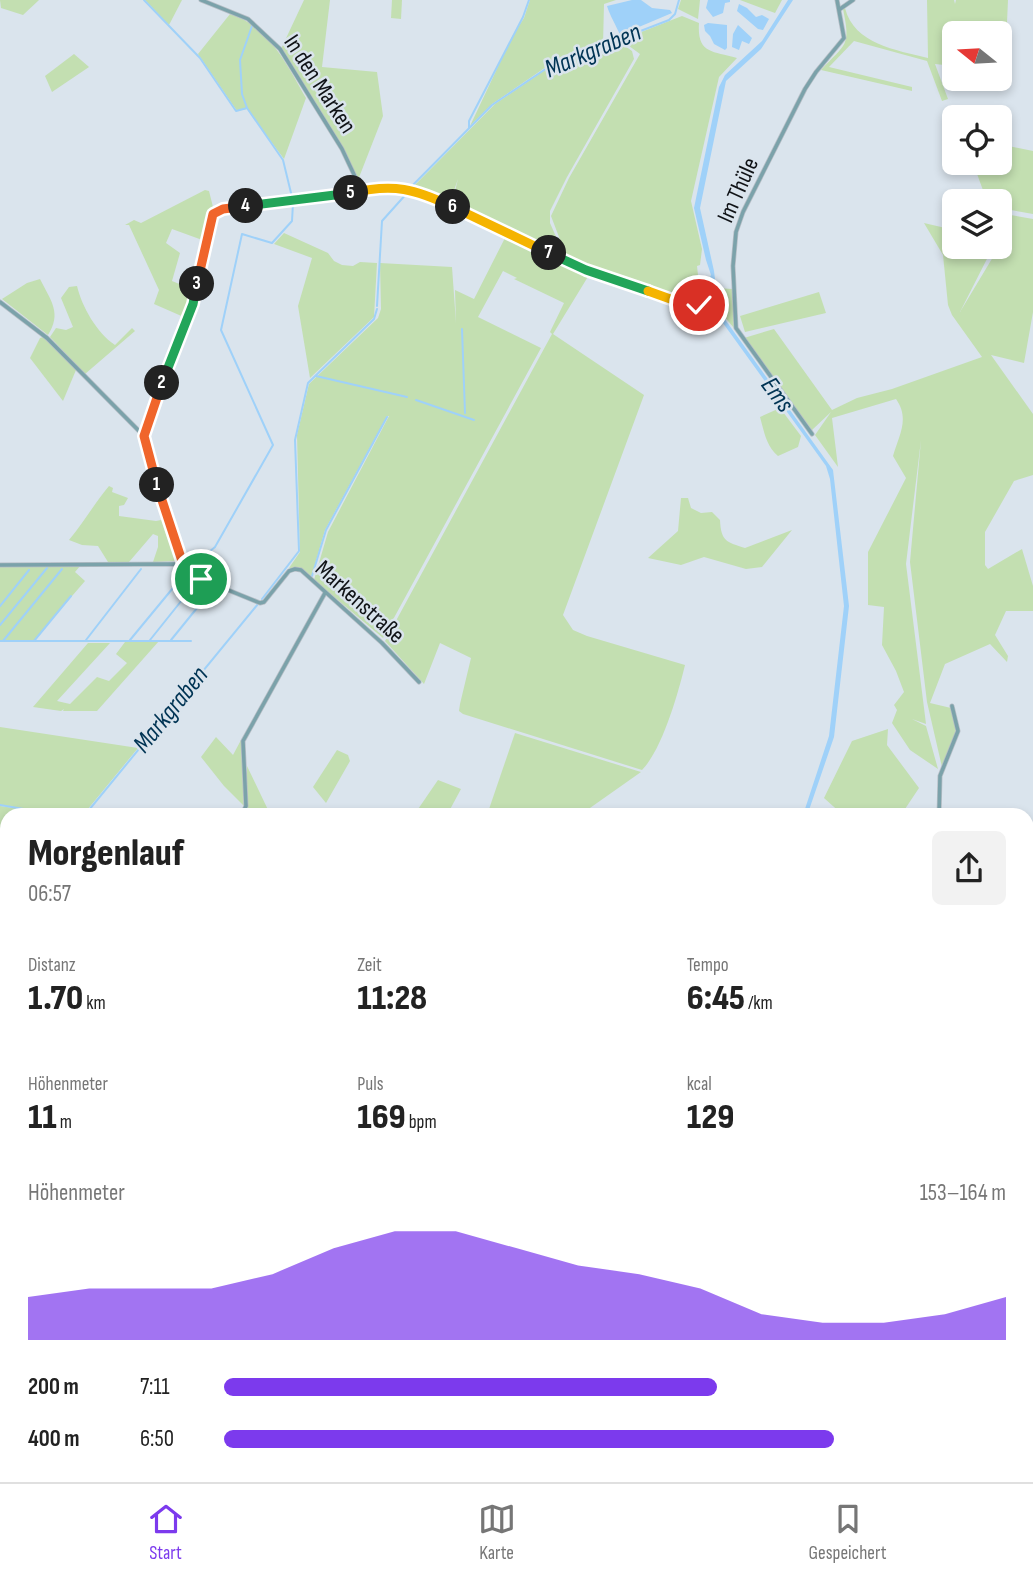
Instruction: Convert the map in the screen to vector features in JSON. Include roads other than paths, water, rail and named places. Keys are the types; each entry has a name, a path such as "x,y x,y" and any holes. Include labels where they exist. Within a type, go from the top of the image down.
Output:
{"street":[{"name":"In den Marken","path":"201,0 248,19 280,49 342,149 358,183"},
{"name":"Im Thüle","path":"812,434 740,335 735,321 733,266 736,232 743,212 805,89 844,38 837,0"},
{"path":"839,9 853,0"},
{"path":"353,193 358,183 367,189"},
{"path":"144,436 193,304 215,211 367,189 406,189 421,192 586,270 687,305 704,306 714,315"},
{"path":"0,302 47,338 144,436 160,496 183,564 0,565"},
{"name":"Markenstraße","path":"183,564 201,579 260,603 264,602 289,571 301,570 382,643 419,682"},
{"path":"245,808 243,741 325,593"},
{"path":"939,808 940,776 958,731 952,706"}],"water":[{"path":"641,0 652,8 670,10 672,13 620,35 607,6"},
{"path":"708,0 730,2 725,3 723,13 713,17 706,8"},
{"name":"Ems","path":"788,0 793,0 761,49 726,81 700,208 714,271 719,311 833,470 849,606 834,737 810,808 805,808 829,736 844,606 830,479 826,466 715,312 707,283 711,275 694,208 719,87 725,75 762,41"},
{"path":"739,4 756,17 762,15 769,19 763,30 758,29 737,11"},
{"path":"704,25 727,25 725,50 714,44 705,31"},
{"path":"738,25 752,38 749,44 742,41 739,50 732,47 733,34"}],"waterway":[{"path":"144,0 200,58 236,111 247,108"},
{"path":"469,128 469,121 523,17 529,0"},
{"name":"Markgraben","path":"411,187 492,105 550,66 669,20 675,14 679,0"},
{"path":"252,26 240,60 242,94 247,108 283,160 292,197"},
{"path":"414,186 562,256"},
{"name":"Markgraben","path":"377,306 382,221 408,192"},
{"path":"191,567 215,547 273,445 221,330 242,234 272,243 292,221 293,203"},
{"path":"568,259 590,270"},
{"name":"Markgraben","path":"262,599 299,551 295,440 308,383 374,319 377,309"},
{"path":"462,329 465,413"},
{"path":"316,376 407,397"},
{"path":"416,400 474,420"},
{"path":"312,576 326,530 387,417"},
{"path":"0,625 47,568"},
{"path":"3,641 62,569"},
{"path":"86,640 141,569"},
{"path":"0,606 29,570"},
{"path":"130,640 187,571"},
{"path":"34,641 71,596"},
{"path":"150,640 182,600"},
{"name":"Markgraben","path":"91,808 258,604"},
{"path":"171,640 197,608"},
{"path":"0,641 191,641"},
{"path":"0,805 18,808"}]}
